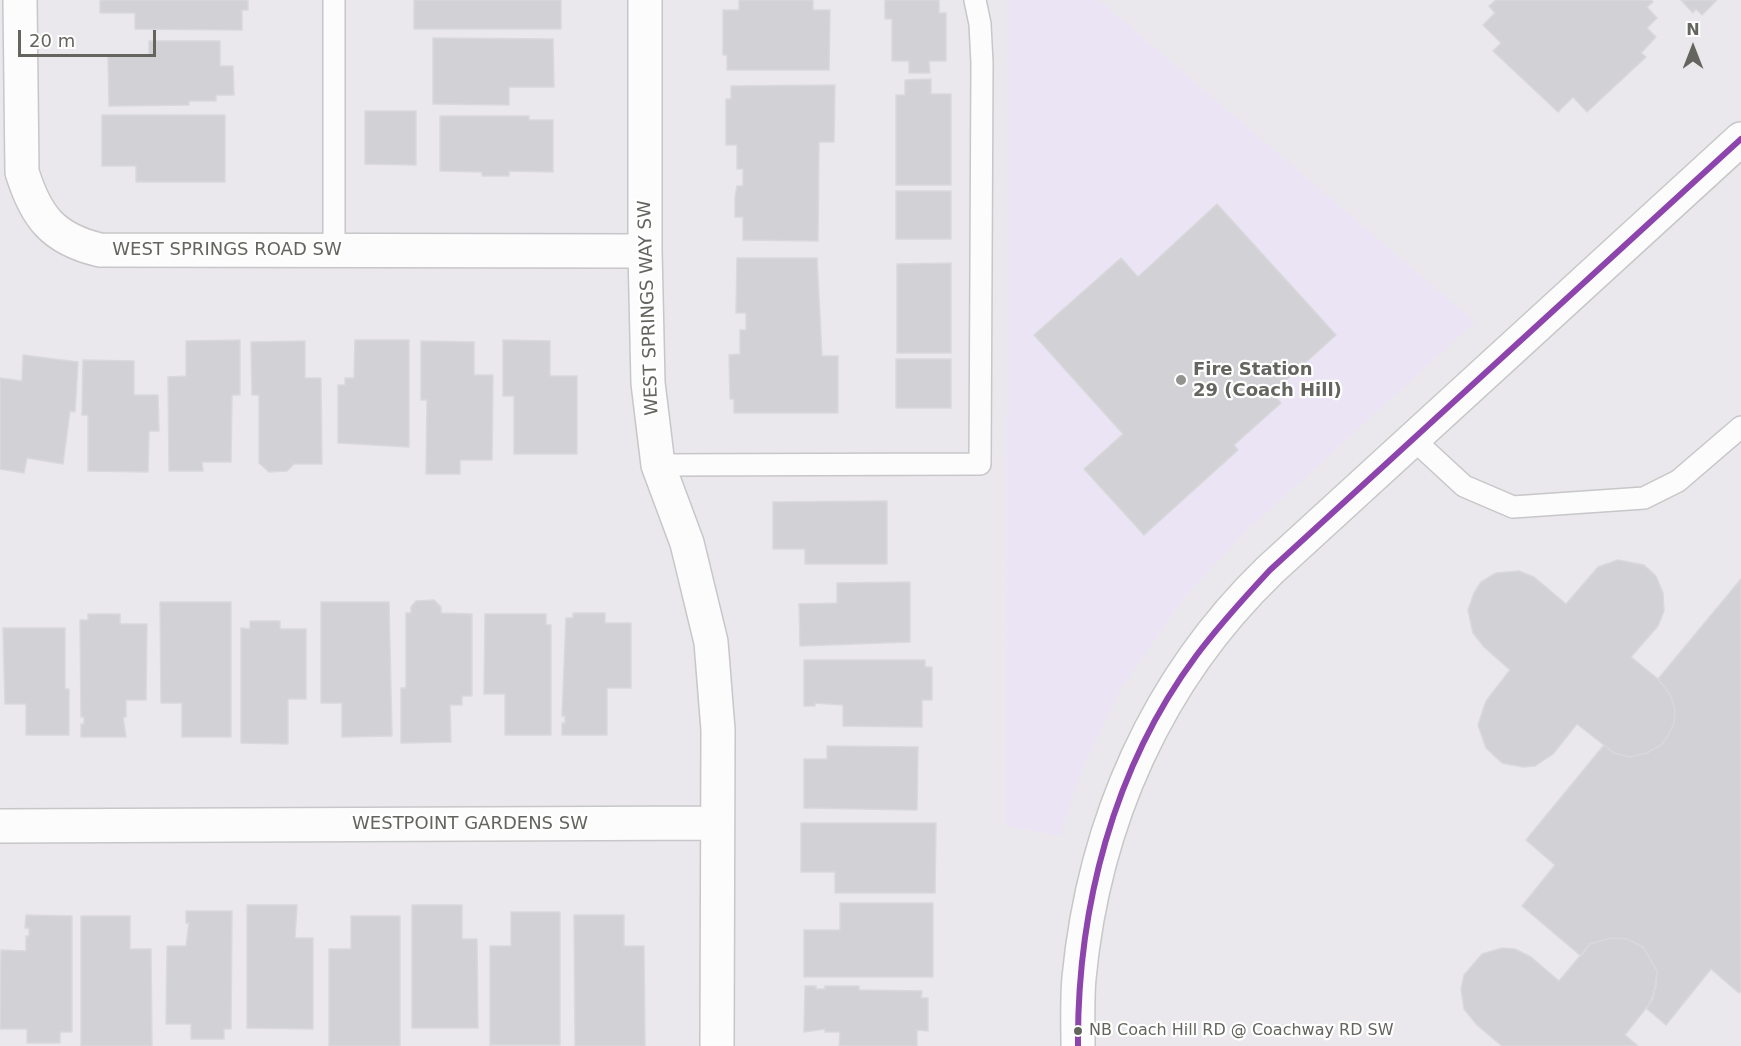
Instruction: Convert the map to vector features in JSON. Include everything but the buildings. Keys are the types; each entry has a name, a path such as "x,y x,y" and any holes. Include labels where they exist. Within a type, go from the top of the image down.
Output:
{"street":[{"name":"WEST SPRINGS ROAD SW","path":"20,0 22,172 38,211 63,238 100,250 645,251"},
{"name":"WEST SPRINGS WAY SW","path":"645,0 645,251 648,383 658,465 687,543 711,642 718,730 717,823"},
{"path":"1078,1046 1078,980 1086,920 1096,872 1121,792 1154,722 1178,679 1232,606 1412,438 1741,139"},
{"path":"717,823 717,1046"},
{"name":"WESTPOINT GARDENS SW","path":"0,826 717,823"}],"lane":[{"path":"334,0 334,251"},
{"path":"658,465 980,465 982,63 980,24 975,0"},
{"path":"1412,438 1464,486 1513,507 1644,498 1678,481 1741,427"}],"shaded area":[{"path":"1008,0 1099,0 1475,322 1244,533 1184,598 1120,690 1081,773 1060,836 1006,826"}],"transit line":[{"path":"1078,1046 1079,995 1084,943 1105,842 1122,792 1142,745 1167,699 1196,656 1270,570 1741,139"}],"place":[{"name":"Fire Station 29 (Coach Hill)","path":"1181,380"},
{"name":"NB Coach Hill RD @ Coachway RD SW","path":"1078,1031"}]}
